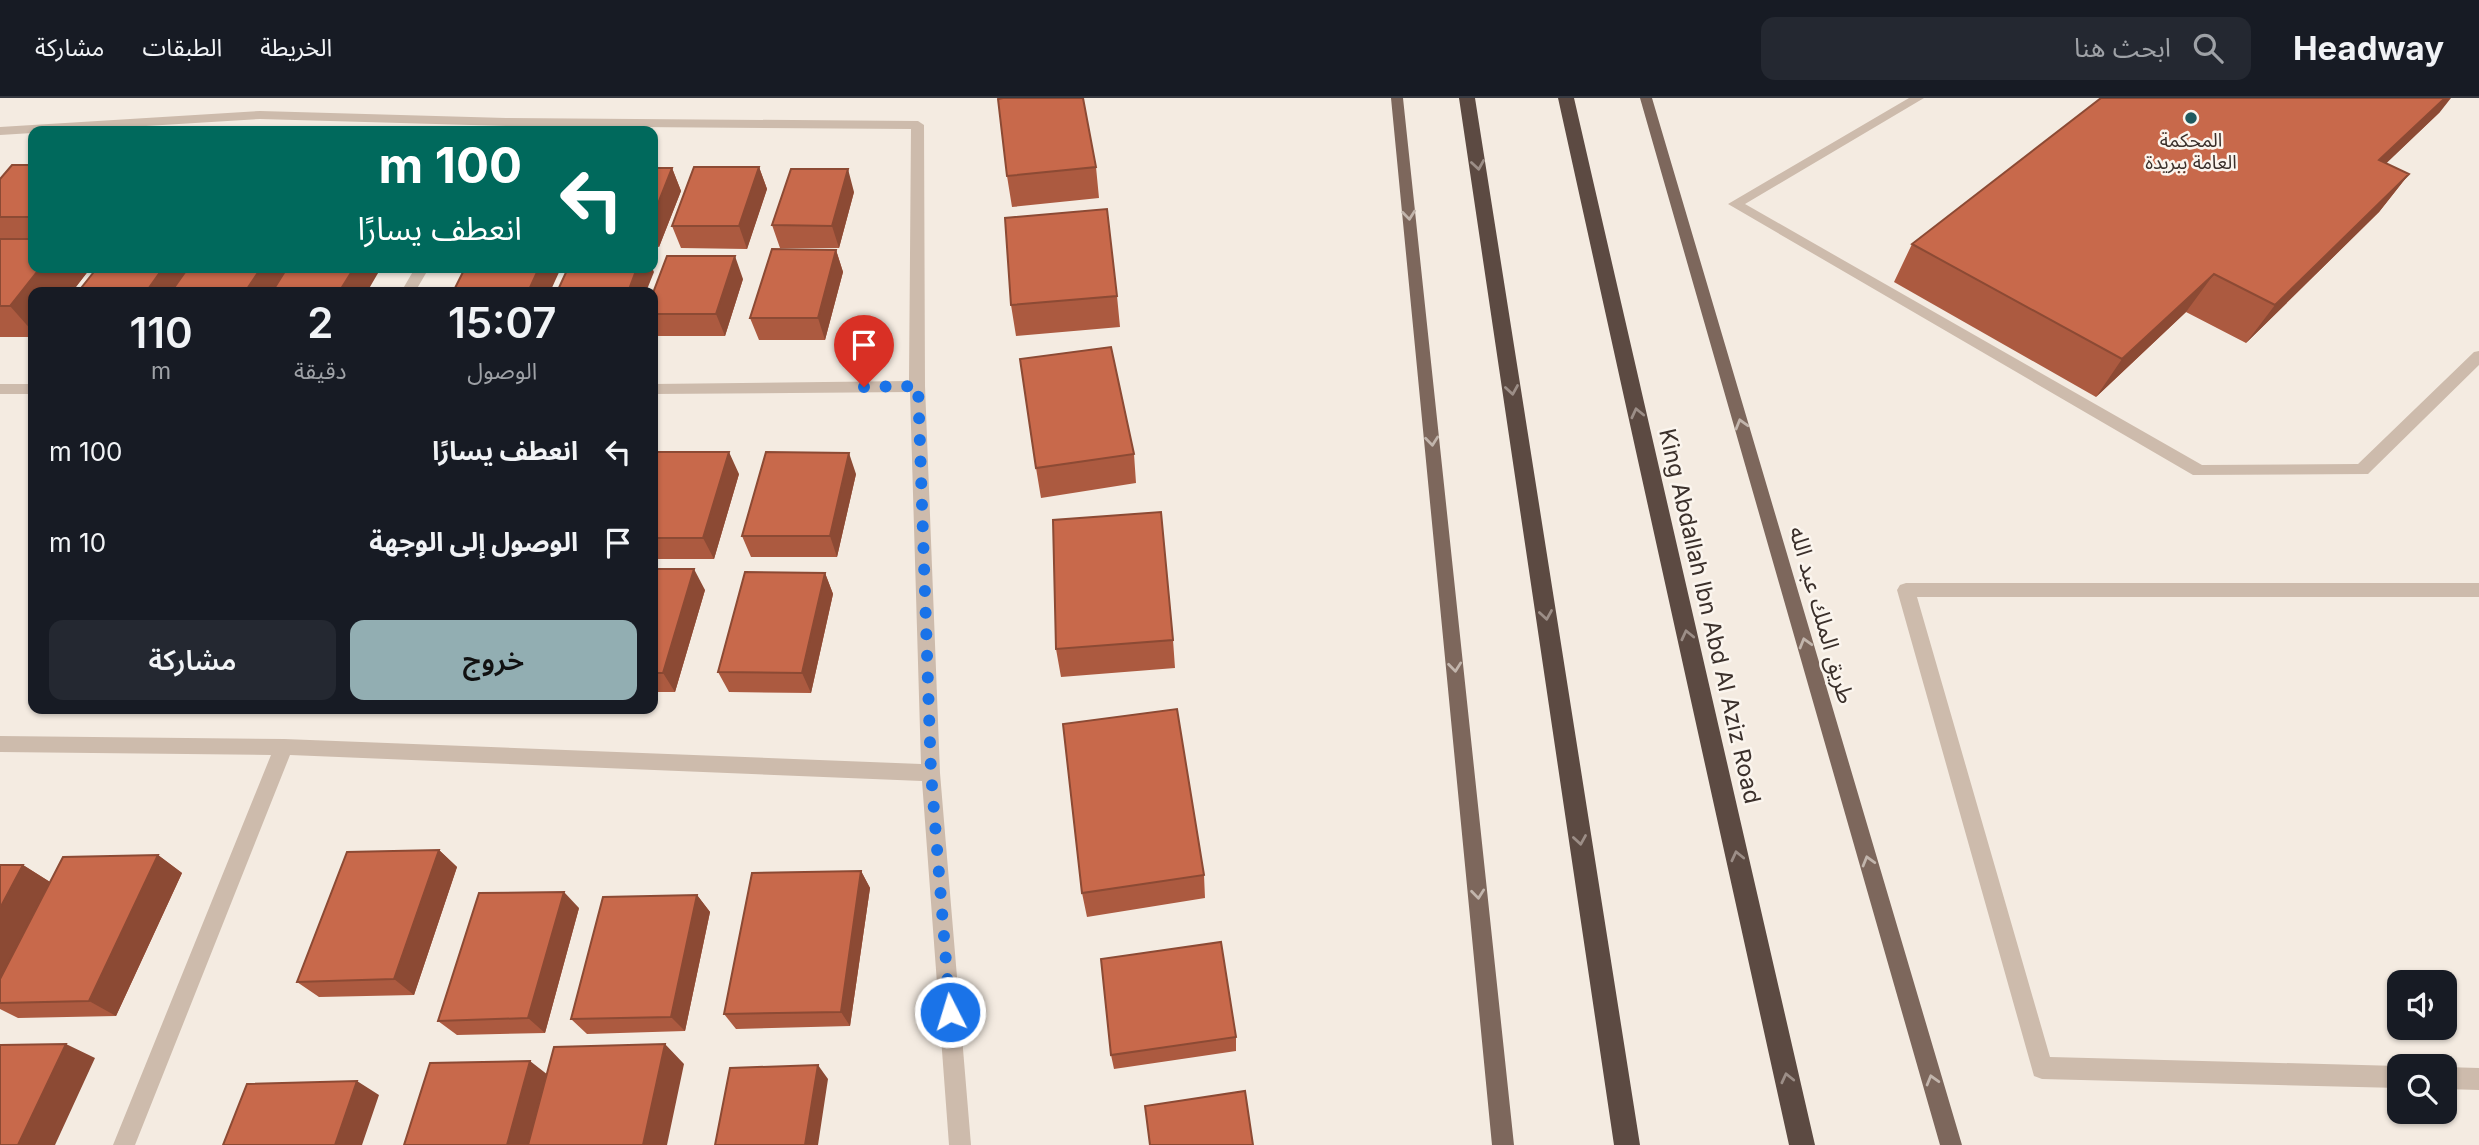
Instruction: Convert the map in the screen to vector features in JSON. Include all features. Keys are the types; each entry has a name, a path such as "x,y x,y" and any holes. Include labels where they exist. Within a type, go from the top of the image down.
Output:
{"highway":[{"path":"1467,98 1627,1145"},
{"name":"King Abdallah Ibn Abd Al Aziz Road","path":"1566,98 1802,1145"}],"main road":[{"path":"1397,98 1503,1145"},
{"name":"طريق الملك عبد الله","path":"1646,98 1951,1145"}],"street":[{"path":"260,115 274,98"},
{"path":"1918,98 1735,204 2199,471 2362,470 2476,363"},
{"path":"81,126 260,115 484,126"},
{"path":"658,126 918,125 918,386 931,773 960,1145"},
{"path":"0,131 28,129"},
{"path":"658,389 918,386"},
{"path":"0,389 28,389"},
{"path":"2387,1077 2042,1068 1906,590 2479,590"},
{"path":"0,744 284,747 931,773"},
{"path":"124,1145 284,747"},
{"path":"2457,1078 2479,1079"}],"building":[{"path":"1083,98 1096,167 1007,176 998,99"},
{"path":"2101,98 2445,98 2379,160 2409,174 2275,305 2214,274 2122,359 1912,244"},
{"path":"12,165 28,165 28,217 0,217 0,179"},
{"path":"694,167 759,167 739,226 672,226"},
{"path":"658,168 672,168 658,203"},
{"path":"791,169 848,169 832,226 772,225"},
{"path":"1107,209 1117,296 1011,305 1005,218"},
{"path":"0,239 28,239 28,273 36,273 10,306 0,306"},
{"path":"772,249 836,250 818,318 750,318"},
{"path":"667,256 735,256 716,314 658,314 658,287 655,287"},
{"path":"93,273 159,273 150,287 82,287"},
{"path":"184,273 258,273 248,287 175,287"},
{"path":"284,273 351,273 342,287 275,287"},
{"path":"462,273 537,273 530,287 456,287"},
{"path":"566,273 635,273 630,287 559,287"},
{"path":"1111,347 1134,454 1036,468 1020,359"},
{"path":"658,452 729,452 703,538 658,538"},
{"path":"766,452 849,453 830,536 742,536"},
{"path":"1161,512 1173,640 1056,649 1053,520"},
{"path":"658,569 694,569 663,673 658,673"},
{"path":"745,572 825,573 802,673 718,672"},
{"path":"1177,709 1204,875 1082,893 1063,724"},
{"path":"439,850 394,979 297,982 347,852"},
{"path":"158,855 89,1001 0,1003 0,979 63,857"},
{"path":"0,865 23,865 0,908"},
{"path":"861,871 841,1012 724,1014 752,873"},
{"path":"564,892 528,1018 438,1021 479,893"},
{"path":"697,895 671,1017 571,1019 603,897"},
{"path":"1221,942 1236,1037 1111,1055 1101,959"},
{"path":"66,1044 18,1145 0,1145 0,1045"},
{"path":"665,1044 643,1145 528,1145 554,1047"},
{"path":"530,1061 507,1145 404,1145 430,1063"},
{"path":"818,1065 805,1145 715,1145 730,1068"},
{"path":"357,1081 335,1145 223,1145 247,1084"},
{"path":"1245,1091 1253,1145 1150,1145 1145,1106"}],"place":[{"name":"المحكمة العامة ببريدة","path":"2191,118"}],"route":[{"path":"864,387 918,386 931,773 950,1012"}]}
